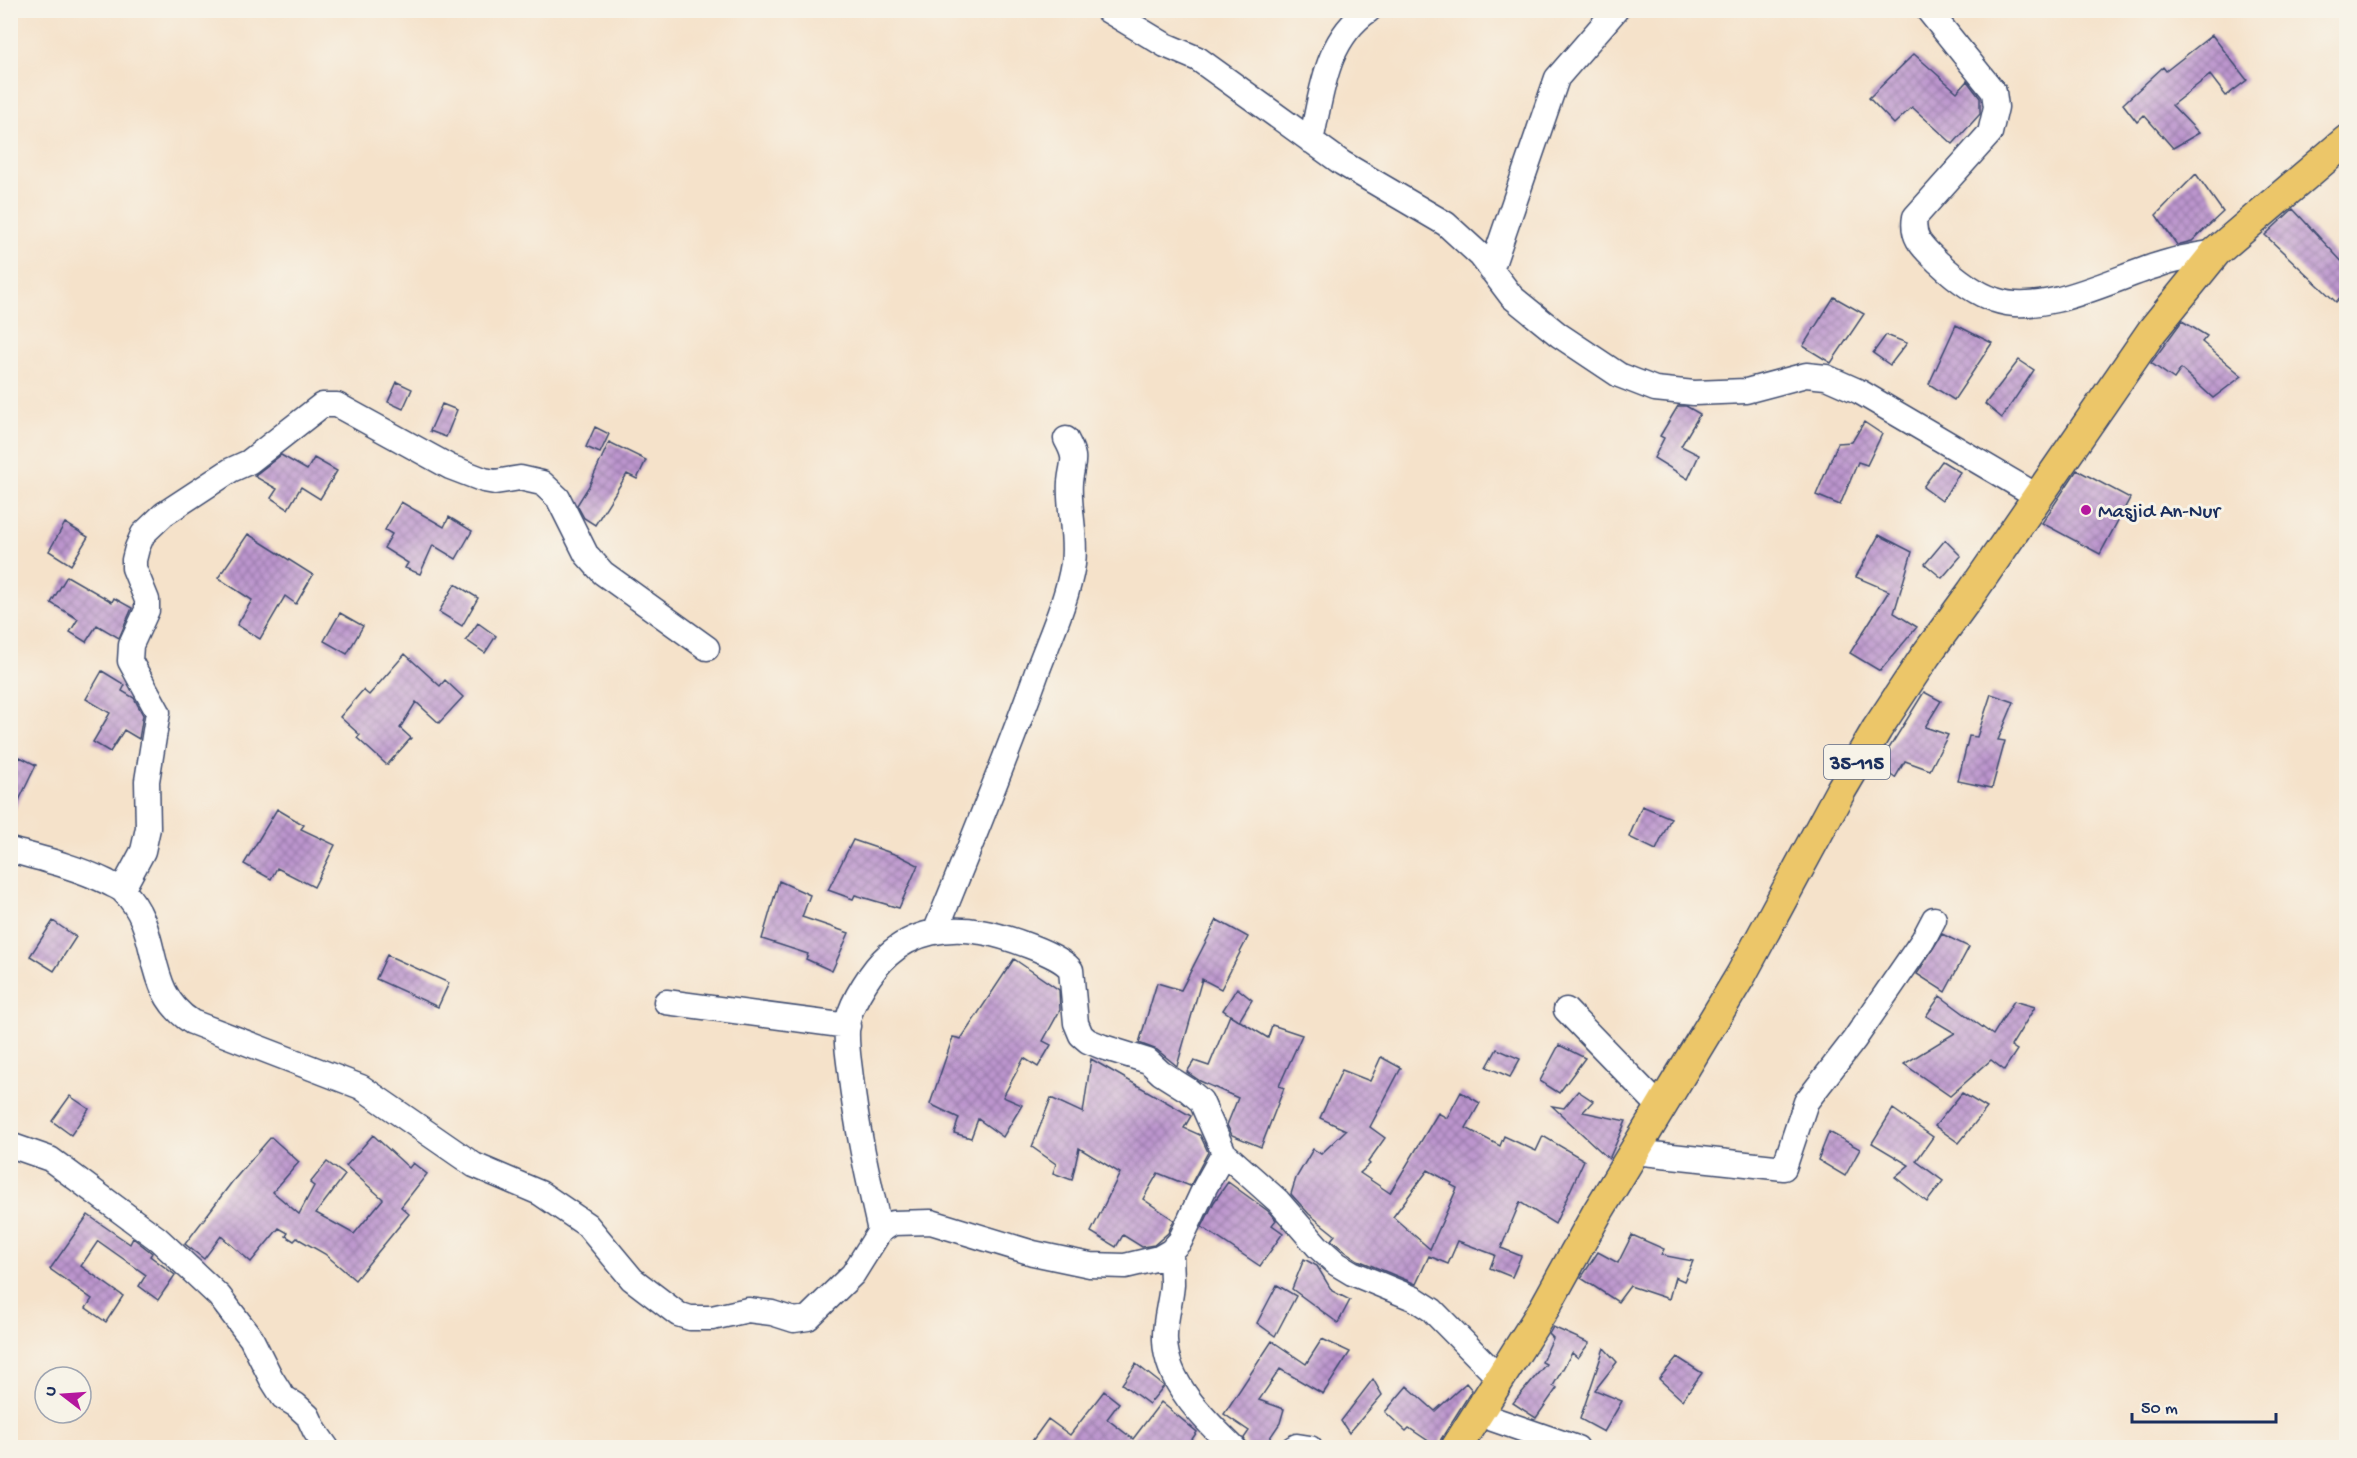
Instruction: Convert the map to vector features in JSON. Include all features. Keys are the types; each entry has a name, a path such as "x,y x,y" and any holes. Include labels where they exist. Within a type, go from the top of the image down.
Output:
{"main road":[{"name":"35-115","path":"1456,1448 1545,1307 1634,1152 1741,975 1841,790 1877,729 2152,331 2216,252 2346,141"}],"street":[{"path":"1107,10 1165,45 1198,59 1361,175 1446,224 1481,256 1512,297 1602,366 1636,383 1675,391 1724,393 1746,391 1806,375 1815,374 1826,377 1860,392 2037,496"},
{"path":"1311,141 1327,66 1343,34 1355,20 1369,10"},
{"path":"1491,270 1557,78 1616,10"},
{"path":"1928,10 1994,92 1996,107 1990,133 1915,217 1914,237 1942,265 1968,286 1996,301 2030,304 2050,301 2159,264 2216,252"},
{"path":"122,890 143,851 148,828 147,781 158,712 154,700 134,671 130,661 131,645 147,610 147,600 134,568 137,548 143,534 164,514 231,470 249,462 322,405 338,405 450,467 484,480 495,482 520,477 542,483 558,498 586,554 603,573 707,648"},
{"path":"936,930 1013,739 1062,603 1072,566 1075,546 1070,482 1074,464 1073,451 1066,439"},
{"path":"10,850 82,870 122,890 142,917 147,929 160,986 181,1016 361,1087 474,1165 540,1193 587,1226 632,1279 678,1314 690,1318 712,1318 748,1310 772,1313 794,1320 808,1318 853,1274 880,1231 893,1223 931,1222 1056,1259 1108,1266 1145,1263 1171,1251 1180,1241 1224,1153"},
{"path":"1634,1152 1784,1168 1806,1102 1854,1040 1923,940 1934,919"},
{"path":"880,1231 852,1092 847,1041 851,1010 860,992 882,960 900,944 936,930 967,929 1002,935 1066,963 1071,970 1076,1023 1081,1035 1088,1041 1103,1047 1148,1061 1201,1101 1224,1153 1278,1201 1337,1264 1378,1285 1415,1299 1432,1310 1500,1379"},
{"path":"666,1002 848,1026"},
{"path":"1566,1010 1661,1108"},
{"path":"10,1145 51,1159 158,1239 219,1296 251,1338 271,1378 283,1396 308,1416 327,1448"},
{"path":"1171,1251 1172,1284 1165,1339 1174,1378 1203,1416 1234,1448"},
{"path":"1478,1414 1577,1448"},
{"path":"1293,1448 1297,1446 1310,1448"}],"building":[{"path":"2212,35 2247,80 2226,96 2210,75 2172,105 2199,133 2173,148 2144,115 2137,122 2123,104 2163,67 2166,71"},
{"path":"1914,54 1957,92 1967,81 1980,98 1980,114 1953,144 1912,107 1894,124 1869,98"},
{"path":"2196,174 2223,212 2192,241 2177,245 2156,215"},
{"path":"2293,209 2346,266 2346,291 2336,302 2265,235"},
{"path":"1834,297 1864,314 1831,363 1803,346"},
{"path":"2182,321 2207,336 2202,342 2242,376 2213,398 2181,369 2174,379 2151,363"},
{"path":"1956,325 1992,343 1954,400 1929,384"},
{"path":"1886,335 1907,343 1890,365 1873,353"},
{"path":"2019,360 2034,370 2002,418 1985,404"},
{"path":"397,382 412,389 403,409 388,402"},
{"path":"442,404 457,410 446,437 430,431"},
{"path":"1678,406 1686,406 1700,414 1681,446 1699,455 1688,479 1654,458 1664,438 1660,436"},
{"path":"1864,422 1882,434 1867,465 1858,462 1840,505 1816,495 1838,443 1852,442"},
{"path":"595,427 609,434 600,453 586,447"},
{"path":"609,442 646,460 637,479 627,474 595,525 584,518 577,505 589,486"},
{"path":"281,455 307,470 314,458 337,471 320,499 301,487 288,509 271,498 277,489 254,476"},
{"path":"1942,461 1960,472 1942,501 1923,487"},
{"name":"Masjid An-Nur","path":"2077,470 2130,498 2100,554 2042,523"},
{"path":"401,502 444,527 449,517 472,531 456,559 433,545 420,574 405,568 408,563 384,548 392,534 385,530"},
{"path":"65,523 88,537 71,565 49,551"},
{"path":"248,534 313,575 296,604 285,596 260,639 237,625 252,600 218,578"},
{"path":"1879,535 1912,552 1894,613 1917,627 1880,671 1850,653 1889,591 1856,577"},
{"path":"1945,540 1961,556 1942,578 1925,564"},
{"path":"67,576 112,602 114,598 132,608 119,638 97,625 86,642 70,632 78,619 51,603"},
{"path":"455,584 478,598 462,626 439,612"},
{"path":"340,613 363,626 347,654 324,641"},
{"path":"478,623 496,636 485,653 466,640"},
{"path":"405,654 440,686 445,680 463,697 439,723 416,702 400,728 411,738 387,765 357,738 360,735 340,717 363,690 369,695"},
{"path":"102,671 125,685 122,691 134,698 143,715 139,739 124,730 110,752 93,742 110,713 86,699"},
{"path":"1924,692 1941,701 1925,727 1948,735 1930,770 1905,761 1895,778 1878,766"},
{"path":"1991,694 2014,702 1998,740 2005,741 1992,788 1958,781 1969,736 1977,737"},
{"path":"20,757 36,765 10,819 10,777"},
{"path":"1642,806 1671,818 1656,850 1629,837"},
{"path":"277,809 304,825 301,829 335,845 314,887 277,868 271,879 244,864"},
{"path":"853,840 900,856 918,865 899,908 855,895 853,899 828,890"},
{"path":"779,881 810,895 802,917 849,933 832,971 806,959 808,954 762,939"},
{"path":"1217,920 1248,937 1221,989 1202,979 1177,1066 1157,1050 1139,1043 1157,983 1181,990"},
{"path":"53,921 76,937 54,971 30,956"},
{"path":"1942,934 1969,947 1945,992 1917,974"},
{"path":"387,955 449,983 438,1007 376,979"},
{"path":"1014,959 1059,990 1060,1010 1043,1041 1051,1045 1038,1067 1024,1058 1003,1097 1022,1105 1003,1137 978,1119 971,1138 954,1133 959,1118 930,1104 953,1037 961,1039"},
{"path":"1237,988 1252,1000 1239,1021 1223,1010"},
{"path":"1940,996 1993,1035 2014,1001 2035,1007 2011,1046 2017,1050 2004,1070 1991,1060 1950,1096 1904,1064 1955,1033 1926,1016"},
{"path":"1230,1015 1268,1038 1272,1025 1302,1035 1279,1086 1284,1088 1261,1147 1232,1135 1227,1125 1238,1098 1200,1081 1187,1072 1194,1061 1209,1066"},
{"path":"1559,1045 1585,1058 1559,1093 1540,1081"},
{"path":"1497,1049 1520,1059 1510,1077 1487,1067"},
{"path":"1381,1057 1401,1068 1370,1127 1385,1138 1368,1162 1370,1164 1360,1173 1390,1193 1438,1113 1447,1118 1461,1092 1480,1103 1466,1128 1500,1146 1504,1136 1536,1151 1543,1136 1584,1160 1555,1224 1520,1202 1501,1248 1521,1256 1512,1277 1490,1268 1495,1255 1458,1241 1448,1264 1429,1256 1416,1284 1358,1260 1346,1252 1331,1240 1335,1235 1309,1214 1291,1194 1296,1178 1313,1149 1321,1154 1346,1130 1320,1118 1342,1070 1370,1081","holes":["1428,1170 1452,1183 1451,1185 1457,1188 1430,1249 1393,1217"]},
{"path":"1091,1059 1191,1116 1184,1128 1200,1135 1208,1152 1190,1186 1158,1173 1143,1199 1174,1220 1168,1233 1154,1245 1142,1247 1123,1235 1116,1247 1091,1232 1120,1173 1079,1148 1072,1180 1053,1173 1056,1164 1032,1147 1051,1098 1083,1113"},
{"path":"1578,1091 1593,1101 1583,1112 1626,1121 1609,1159 1552,1106 1564,1108"},
{"path":"1962,1093 1987,1108 1959,1143 1935,1126"},
{"path":"70,1096 89,1109 71,1135 52,1121"},
{"path":"1893,1109 1933,1137 1916,1161 1943,1181 1927,1202 1895,1177 1909,1165 1872,1143"},
{"path":"1829,1132 1860,1149 1845,1176 1818,1160"},
{"path":"373,1135 409,1168 413,1163 427,1174 401,1207 409,1214 355,1280 325,1254 297,1238 294,1241 286,1236 288,1233 279,1228 251,1262 221,1236 204,1259 185,1244 232,1182 271,1137 299,1162 273,1192 299,1214 314,1186 310,1183 327,1162 345,1175 316,1213 354,1234 383,1199 346,1166"},
{"path":"1228,1182 1268,1211 1276,1220 1272,1225 1283,1233 1260,1266 1202,1227 1214,1202"},
{"path":"88,1215 130,1244 133,1238 152,1253 150,1256 175,1275 158,1300 139,1286 146,1275 98,1241 81,1266 123,1296 106,1322 86,1308 92,1299 50,1269"},
{"path":"1632,1235 1664,1249 1661,1255 1693,1261 1684,1281 1675,1277 1669,1299 1630,1286 1618,1302 1581,1278 1598,1252 1618,1263"},
{"path":"1304,1259 1317,1266 1332,1291 1350,1300 1338,1323 1292,1289"},
{"path":"1277,1285 1296,1296 1275,1336 1257,1323"},
{"path":"1553,1327 1589,1343 1578,1358 1572,1353 1553,1386 1557,1388 1536,1418 1513,1403 1546,1364 1542,1362 1553,1338 1549,1334"},
{"path":"1322,1339 1350,1352 1323,1394 1280,1369 1259,1400 1284,1409 1280,1423 1263,1448 1248,1448 1244,1438 1249,1431 1224,1414 1272,1341 1306,1364"},
{"path":"1604,1348 1617,1362 1595,1390 1622,1401 1604,1432 1580,1419"},
{"path":"1677,1357 1702,1373 1682,1400 1659,1379"},
{"path":"1136,1364 1164,1386 1149,1404 1122,1384"},
{"path":"1373,1379 1382,1395 1349,1433 1341,1421"},
{"path":"1466,1383 1472,1390 1441,1439 1439,1448 1409,1428 1406,1431 1385,1412 1407,1386 1435,1411"},
{"path":"1104,1391 1119,1403 1107,1419 1133,1439 1161,1402 1197,1432 1186,1448 1027,1448 1048,1419 1070,1435"}],"place":[{"name":"Masjid An-Nur","path":"2086,510"}]}
